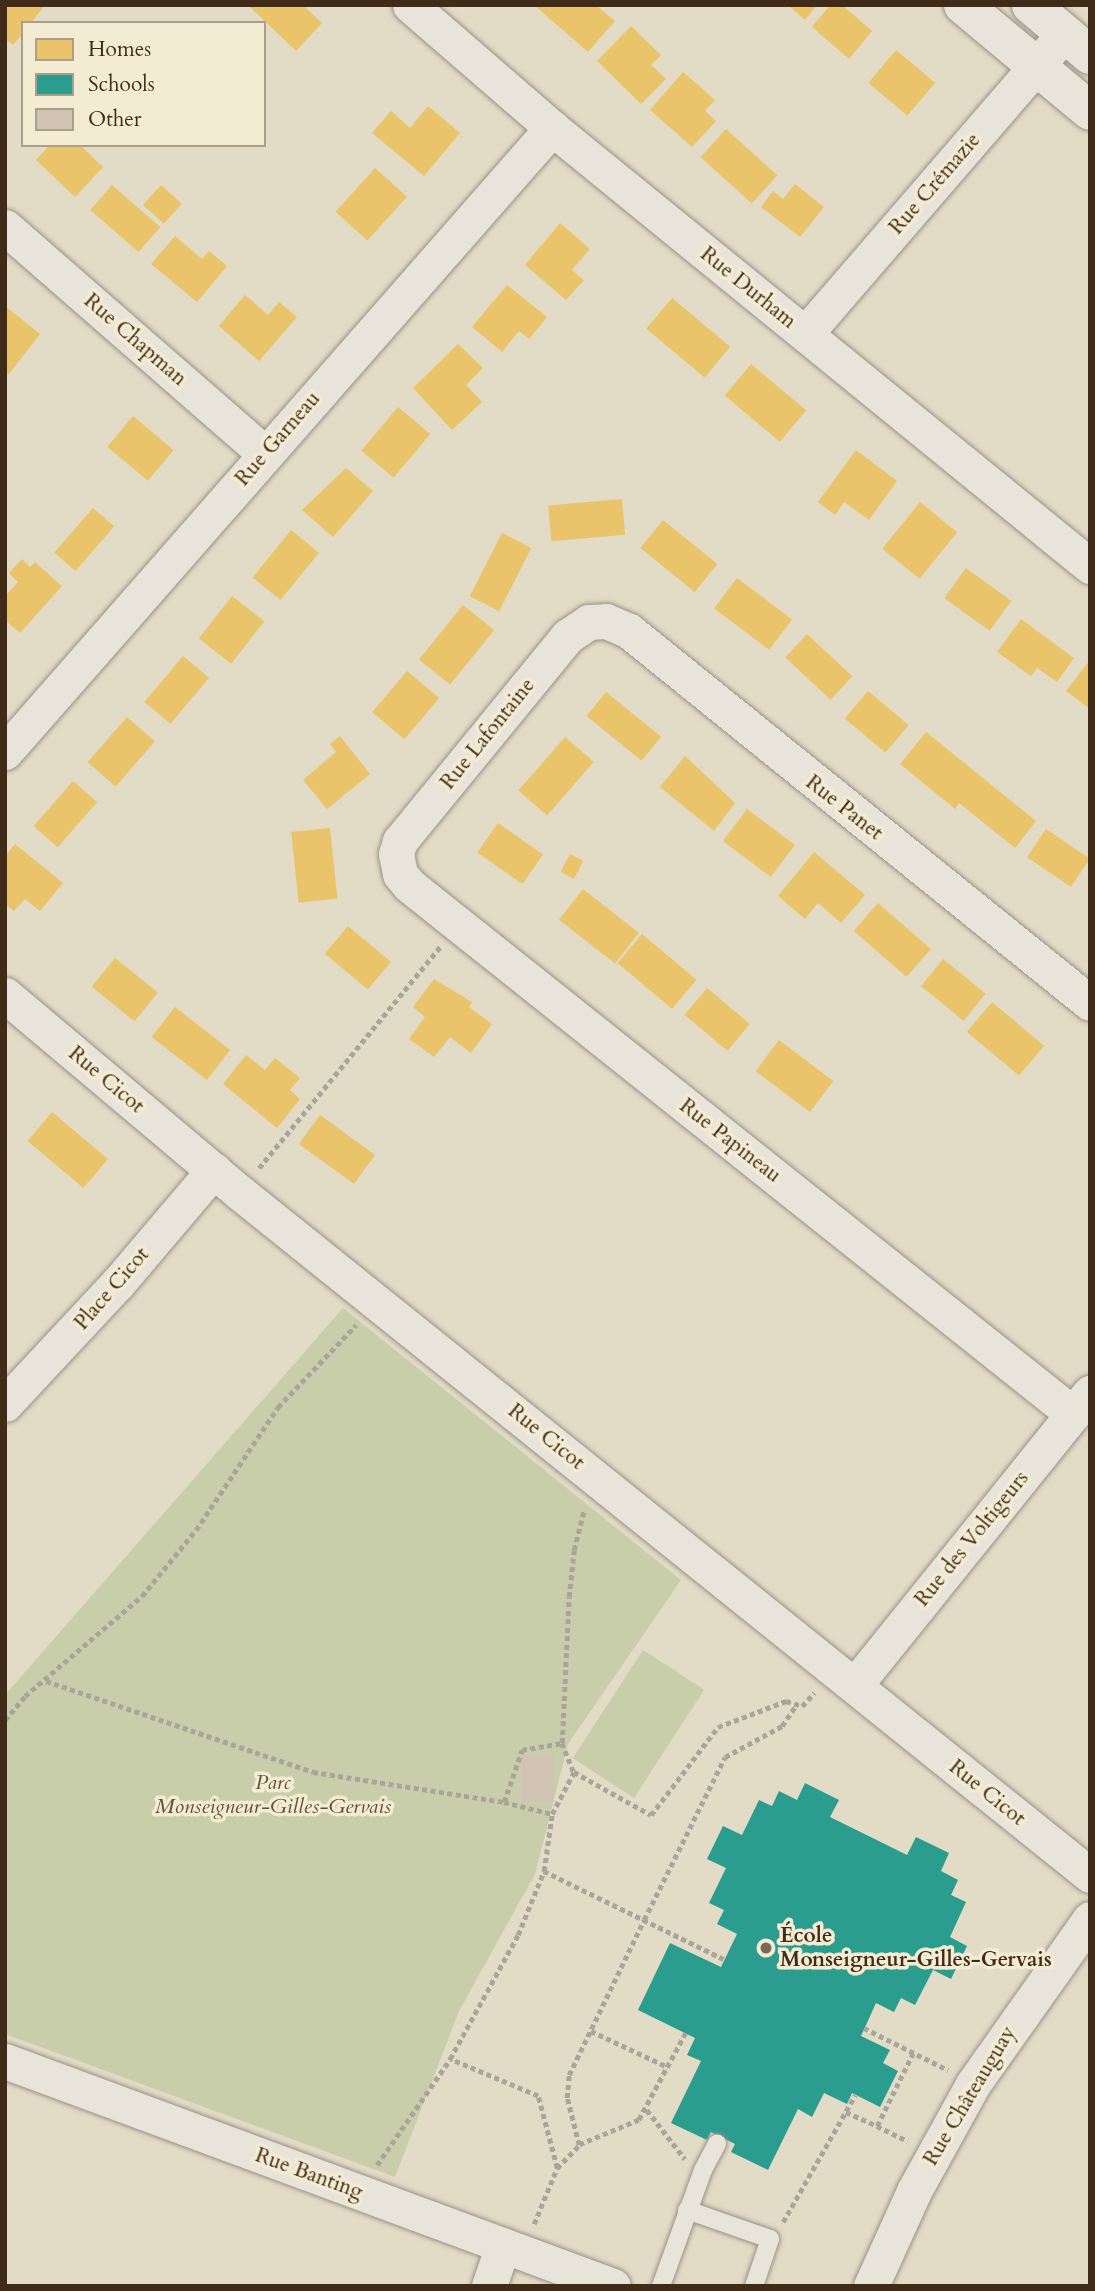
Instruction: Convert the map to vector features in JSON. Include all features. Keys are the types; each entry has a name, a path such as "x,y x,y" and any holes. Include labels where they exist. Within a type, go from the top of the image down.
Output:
{"street":[{"name":"Rue Durham","path":"410,5 552,128 1090,566"},
{"path":"963,5 1090,111"},
{"path":"1031,5 1077,45"},
{"name":"Rue Crémazie","path":"805,334 1037,68 1077,45"},
{"name":"Rue Garneau","path":"5,752 552,128"},
{"name":"Rue Chapman","path":"5,227 265,454"},
{"name":"Rue Lafontaine","path":"397,861 400,841 568,636 597,621"},
{"name":"Rue Panet","path":"597,621 629,631 1090,1003"},
{"name":"Rue Papineau","path":"397,861 404,880 458,925 1082,1403"},
{"name":"Rue Cicot","path":"5,995 214,1170 1090,1875"},
{"name":"Place Cicot","path":"5,1404 18,1396 214,1170"},
{"name":"Rue des Voltigeurs","path":"855,1685 1082,1403"},
{"name":"Rue Châteauguay","path":"871,2286 914,2191 973,2084 1090,1919"},
{"name":"Rue Banting","path":"5,2061 517,2238 613,2286"},
{"path":"489,2286 517,2238"}],"lane":[{"path":"661,2286 703,2169 717,2144"},
{"path":"687,2210 770,2239 754,2286"}],"path":[{"path":"253,1175 458,925"},
{"path":"5,1720 25,1696 46,1681 142,1596 196,1530 278,1407 320,1357 362,1319"},
{"path":"589,1502 574,1550 562,1742 574,1772 651,1815 718,1727 786,1700 796,1705"},
{"path":"46,1681 313,1772 504,1802 552,1814"},
{"path":"579,2145 567,2085 644,1920 725,1757 782,1726 796,1705 807,1702 818,1687"},
{"path":"504,1802 522,1749 562,1742"},
{"path":"372,2172 450,2059 518,1935 544,1871 552,1814 574,1772"},
{"path":"544,1871 724,1959"},
{"path":"864,2028 955,2073"},
{"path":"591,2031 668,2067"},
{"path":"517,2238 557,2168 579,2145 639,2120 647,2110 686,2033"},
{"path":"877,2126 913,2053"},
{"path":"450,2059 538,2096 557,2168"},
{"path":"770,2239 798,2201 855,2095"},
{"path":"647,2110 688,2164 703,2169"},
{"path":"846,2112 914,2144"}],"green space":[{"name":"Parc Monseigneur-Gilles-Gervais","path":"343,1308 681,1580 568,1744 535,1874 459,2011 395,2177 5,2034 5,1695"},
{"path":"643,1650 704,1690 634,1798 573,1758"}],"building: Homes":[{"path":"5,5 45,5 33,21 21,21 21,35 13,45 5,39"},
{"path":"248,5 303,5 322,23 296,51"},
{"path":"534,5 596,5 615,21 588,52"},
{"path":"788,5 817,5 805,20"},
{"path":"830,5 842,5 872,31 849,59 812,27"},
{"path":"631,26 661,55 651,65 666,79 641,104 597,61"},
{"path":"896,50 935,83 907,116 868,83"},
{"path":"683,72 715,100 705,111 716,121 692,147 650,110"},
{"path":"428,106 460,133 424,176 372,133 391,111 410,128"},
{"path":"726,129 777,175 752,203 701,157"},
{"path":"48,147 82,147 103,167 75,197 36,160"},
{"path":"375,168 407,197 367,241 336,212"},
{"path":"795,184 824,207 800,237 761,207 773,191 783,199"},
{"path":"112,185 160,227 139,252 90,210"},
{"path":"161,185 182,204 164,224 143,205"},
{"path":"560,223 590,249 572,270 584,280 566,300 525,265"},
{"path":"175,236 202,259 209,251 227,266 197,302 151,264"},
{"path":"507,285 547,317 529,339 519,331 502,352 472,327"},
{"path":"245,295 268,315 279,302 297,317 259,361 219,326"},
{"path":"672,298 730,347 705,377 646,329"},
{"path":"5,306 40,334 9,374 5,371"},
{"path":"458,344 483,368 466,385 482,402 452,430 413,388"},
{"path":"751,364 806,410 780,442 725,395"},
{"path":"398,407 430,434 394,478 361,451"},
{"path":"133,416 174,450 148,481 107,447"},
{"path":"856,450 897,481 869,520 844,502 835,515 818,502"},
{"path":"346,468 373,491 333,537 302,510"},
{"path":"622,499 625,535 551,541 548,505"},
{"path":"920,502 957,532 920,579 882,549"},
{"path":"93,508 114,526 75,571 54,553"},
{"path":"663,520 717,564 695,592 640,548"},
{"path":"291,530 319,553 281,600 253,577"},
{"path":"502,533 531,548 499,611 470,596"},
{"path":"22,559 30,567 35,562 62,586 20,633 5,620 5,596 18,582 9,573"},
{"path":"966,568 1011,601 990,631 944,598"},
{"path":"737,578 792,620 769,650 714,608"},
{"path":"232,596 264,621 231,664 199,639"},
{"path":"463,605 494,630 450,685 419,659"},
{"path":"1021,619 1074,658 1057,682 1037,668 1031,676 997,652"},
{"path":"807,634 852,676 831,700 785,657"},
{"path":"183,656 209,678 170,724 144,702"},
{"path":"1090,660 1090,709 1066,691"},
{"path":"407,671 439,698 404,739 372,712"},
{"path":"868,691 909,725 885,753 845,719"},
{"path":"606,692 661,737 642,761 586,716"},
{"path":"127,717 155,741 116,787 88,762"},
{"path":"926,732 1036,821 1015,848 959,803 955,809 900,764"},
{"path":"340,736 370,774 327,809 303,780 336,752 330,744"},
{"path":"565,737 594,762 547,816 518,791"},
{"path":"685,756 735,803 714,831 660,787"},
{"path":"73,781 97,802 58,847 34,826"},
{"path":"747,809 795,845 771,877 723,841"},
{"path":"498,823 543,855 522,884 477,852"},
{"path":"330,828 337,899 299,903 291,832"},
{"path":"1046,829 1090,859 1071,887 1027,857"},
{"path":"15,844 63,883 40,911 25,899 14,911 5,904 5,856"},
{"path":"814,852 865,895 841,923 818,903 805,919 778,896"},
{"path":"570,854 583,861 574,879 561,872"},
{"path":"583,889 639,933 615,963 559,920"},
{"path":"878,903 931,949 907,977 854,931"},
{"path":"348,926 391,962 368,990 325,954"},
{"path":"642,934 696,980 672,1009 618,963"},
{"path":"115,958 158,993 134,1021 92,987"},
{"path":"943,959 986,994 964,1021 921,986"},
{"path":"434,979 472,1002 469,1007 492,1024 471,1053 450,1037 434,1057 409,1039 425,1017 413,1007"},
{"path":"707,988 750,1024 727,1051 685,1015"},
{"path":"992,1002 1044,1046 1019,1076 967,1032"},
{"path":"175,1007 230,1050 207,1080 152,1037"},
{"path":"779,1040 833,1081 810,1112 756,1071"},
{"path":"246,1055 265,1070 275,1058 300,1078 290,1090 300,1099 277,1128 223,1084"},
{"path":"52,1112 108,1159 83,1188 28,1141"},
{"path":"320,1115 375,1155 354,1184 299,1144"}],"building: Schools":[{"path":"805,1783 839,1800 830,1817 907,1855 916,1837 949,1853 941,1871 958,1880 951,1895 966,1902 950,1937 967,1946 951,1979 933,1970 915,2005 901,1998 894,2012 876,2003 861,2036 890,2050 883,2063 898,2071 880,2107 852,2093 847,2104 824,2093 812,2117 798,2109 768,2170 731,2152 735,2144 711,2132 707,2140 671,2123 701,2061 687,2055 695,2038 638,2010 670,1943 721,1967 737,1934 717,1924 724,1910 709,1903 726,1868 707,1859 723,1826 742,1835 759,1800 772,1806 779,1791 797,1800"}],"building: Other":[{"path":"521,1755 554,1755 554,1802 521,1802"}],"place":[{"name":"École Monseigneur-Gilles-Gervais","path":"766,1948"}]}
